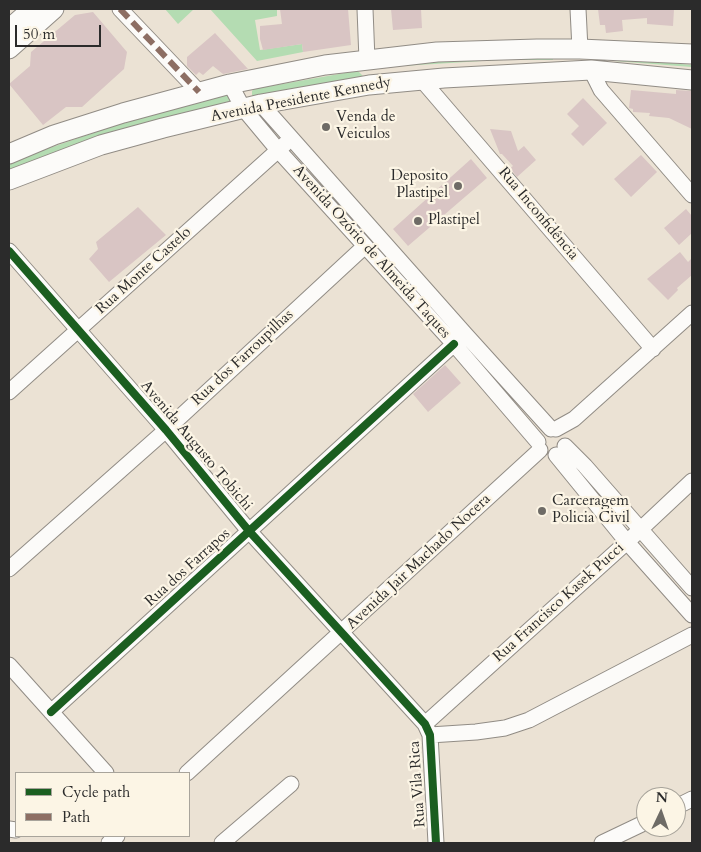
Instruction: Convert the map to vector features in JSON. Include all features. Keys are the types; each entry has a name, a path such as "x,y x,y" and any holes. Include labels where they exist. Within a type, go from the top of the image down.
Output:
{"main road":[{"path":"9,29 32,9"},
{"path":"9,49 54,9"},
{"name":"Avenida Presidente Kennedy","path":"9,154 71,130 123,113 230,84 325,65 437,52 580,49 692,54"},
{"name":"Avenida Presidente Kennedy","path":"9,180 101,145 163,128 252,106 369,84 591,70 692,80"}],"street":[{"path":"120,9 199,92"},
{"path":"365,9 367,60"},
{"path":"578,9 580,49"},
{"path":"591,70 601,90 692,195"},
{"name":"Rua Inconfidência","path":"422,80 653,350"},
{"path":"230,84 252,106"},
{"name":"Avenida Ozório de Almeida Taques","path":"252,106 291,138 692,588"},
{"name":"Avenida Ozório de Almeida Taques","path":"252,106 278,150 454,344 539,446"},
{"name":"Rua Monte Castelo","path":"9,392 291,138"},
{"name":"Rua dos Farroupilhas","path":"9,569 166,430 365,246"},
{"name":"Avenida Augusto Tobichi","path":"9,251 166,430 249,531 427,730"},
{"path":"539,446 549,456 574,419 692,313"},
{"name":"Rua dos Farrapos","path":"51,712 454,344"},
{"name":"Avenida Jair Machado Nocera","path":"188,772 341,633 539,446 542,433 559,440"},
{"name":"Avenida Ozório de Almeida Taques","path":"559,440 627,542 692,615"},
{"name":"Rua Francisco Kasek Pucci","path":"427,730 692,481"},
{"path":"427,730 476,732 505,728 529,720 692,635"},
{"path":"10,669 105,772"},
{"name":"Rua Vila Rica","path":"427,730 436,843"},
{"path":"222,843 291,784"},
{"path":"602,843 636,827"}],"green space":[{"path":"165,9 194,9 178,24"},
{"path":"210,9 277,9 277,16 255,20 260,50 302,44 303,52 257,61"},
{"path":"552,56 553,60 498,60 386,67 403,62"},
{"path":"615,58 692,65 692,67 614,61"},
{"path":"356,71 364,77 254,98 252,95 254,89"},
{"path":"224,95 230,96 231,103 9,176 9,162 116,125"}],"building":[{"path":"280,9 348,9 351,45 303,52 302,44 263,50 260,39 260,26 282,24"},
{"path":"391,9 421,9 422,28 393,30"},
{"path":"598,9 674,9 673,26 647,24 647,18 622,20 623,31 606,33 605,25 600,25"},
{"path":"93,12 127,52 124,69 82,107 66,107 43,125 9,84 30,66 31,52 75,15"},
{"path":"215,33 248,69 223,74 213,66 203,75 199,72 196,75 187,66 187,57"},
{"path":"631,90 676,94 676,90 692,91 692,129 669,118 649,116 650,113 633,112 633,109 629,108"},
{"path":"583,98 607,123 583,146 571,134 579,126 567,114"},
{"path":"490,129 511,131 518,151 524,146 536,160 517,177 510,168 513,166 500,154"},
{"path":"641,155 657,172 631,197 614,179"},
{"path":"471,159 487,178 408,246 393,229"},
{"path":"138,207 166,235 109,282 89,259 98,249 96,242"},
{"path":"686,209 692,216 692,233 679,245 664,228"},
{"path":"680,252 688,262 692,258 692,275 677,288 678,290 668,300 647,279"},
{"path":"445,365 461,383 428,412 413,394"}],"marked path":[{"path":"120,9 199,92"}],"cycle path":[{"path":"9,251 166,430 249,531 425,724 430,735 436,843"},
{"path":"51,712 454,344"}],"place":[{"name":"Venda de Veiculos","path":"326,127"},
{"name":"Deposito Plastipel","path":"458,186"},
{"name":"Plastipel","path":"418,221"},
{"name":"Carceragem Policia Civil","path":"542,511"}]}
